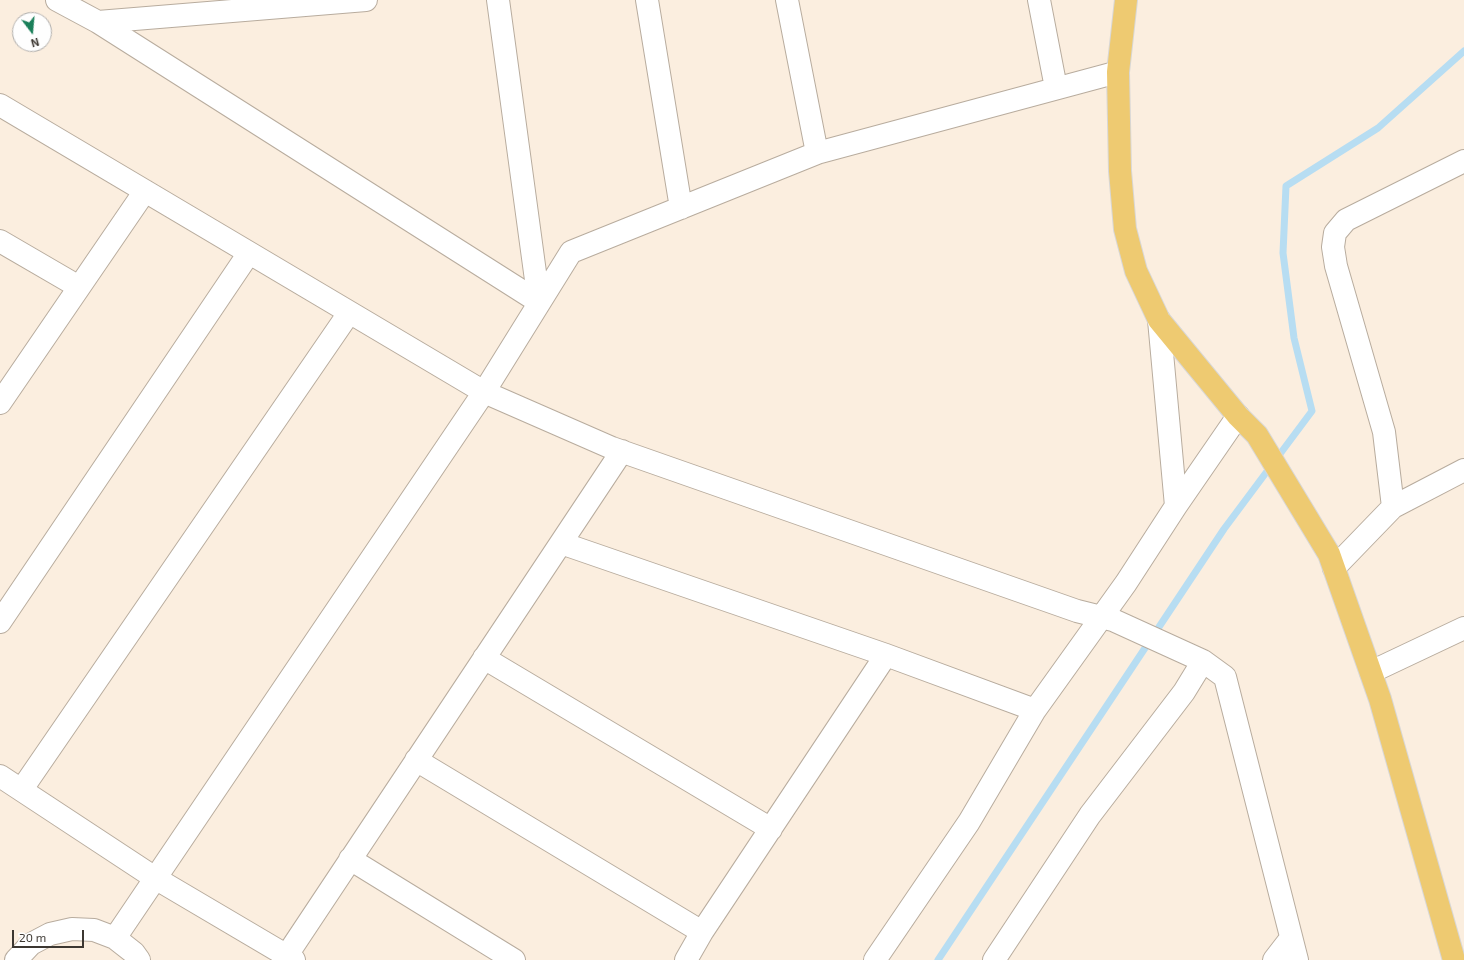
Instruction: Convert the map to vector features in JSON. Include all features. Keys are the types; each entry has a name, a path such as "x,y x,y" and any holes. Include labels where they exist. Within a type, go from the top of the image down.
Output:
{"main road":[{"path":"1126,0 1118,72 1120,171 1125,229 1136,271 1159,320 1238,416 1257,435 1332,561 1380,699 1454,960"}],"street":[{"path":"57,0 98,22 540,302"},
{"path":"98,22 366,0"},
{"path":"498,0 540,302"},
{"path":"648,0 681,208"},
{"path":"787,0 817,153"},
{"path":"1039,0 1056,88"},
{"path":"115,938 484,392 571,252 817,153 1118,72"},
{"path":"0,105 484,392 622,451 1077,611 1107,619 1203,661 1225,677 1297,960"},
{"path":"1393,506 1384,432 1336,266 1333,247 1335,233 1346,220 1464,161"},
{"path":"0,403 145,191"},
{"path":"0,241 80,287"},
{"path":"0,622 248,253"},
{"path":"22,789 349,313"},
{"path":"1159,320 1176,506"},
{"path":"875,960 969,822 1035,710 1107,619 1176,506 1238,416"},
{"path":"0,776 22,789 155,878 290,958 350,859 622,451"},
{"path":"1332,561 1393,506 1464,470"},
{"path":"561,543 886,655 1035,710"},
{"path":"1371,672 1464,628"},
{"path":"686,960 702,932 886,655"},
{"path":"484,658 771,828"},
{"path":"994,960 1090,815 1184,692 1203,661"},
{"path":"416,760 702,932"},
{"path":"350,859 514,960"},
{"path":"0,952 15,960 31,944 50,934 72,929 94,930 115,938 134,953 139,960"},
{"path":"1274,960 1291,938"}],"waterway":[{"path":"938,960 1224,529 1312,411 1294,338 1283,253 1286,186 1378,128 1464,51"}]}
